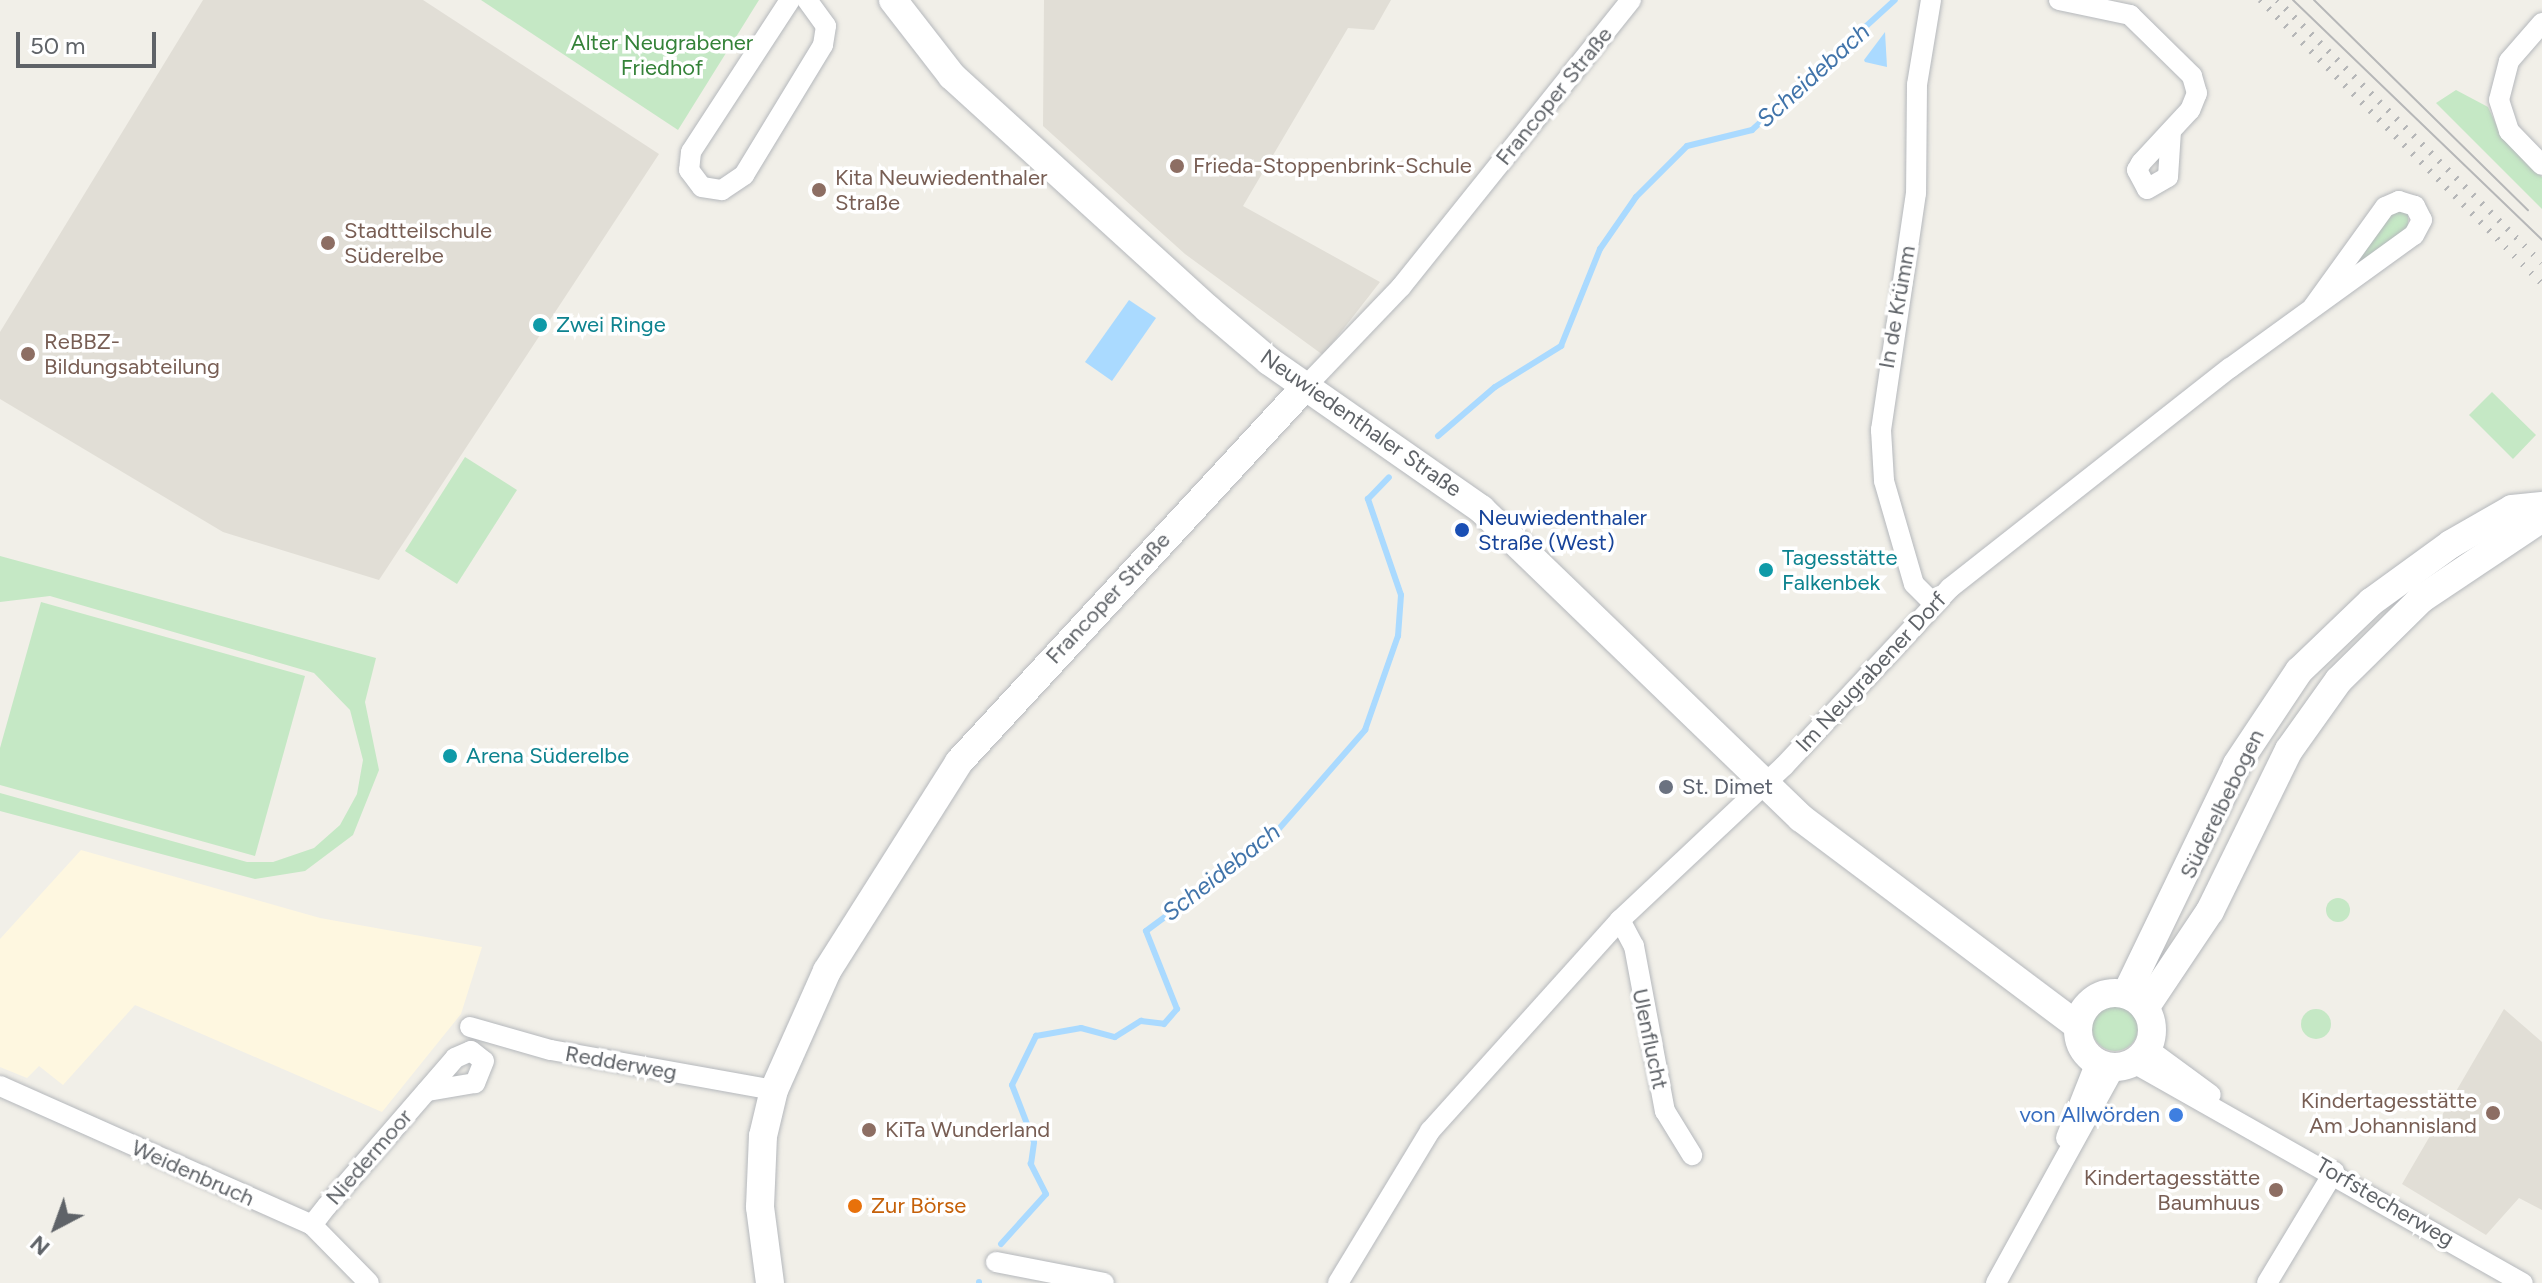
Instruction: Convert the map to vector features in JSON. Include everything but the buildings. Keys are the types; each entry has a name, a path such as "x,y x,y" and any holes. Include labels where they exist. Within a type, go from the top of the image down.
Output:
{"main road":[{"name":"Neuwiedenthaler Straße","path":"893,0 981,102 1208,309 1307,385 1481,509 1764,784 1948,931 2081,1018"},
{"name":"Francoper Straße","path":"770,1283 759,1175 774,1090 827,971 959,762 1307,385"},
{"name":"Süderelbebogen","path":"2135,1001 2237,764 2299,671 2371,602 2451,544 2512,509 2542,506"},
{"name":"Süderelbebogen","path":"2135,1001 2210,911 2289,750 2339,680 2421,599 2542,518"},
{"path":"2123,1060 2082,1047 2081,1018 2102,995 2135,1001"},
{"name":"Süderelbebogen","path":"2123,1060 2152,1028 2135,1001"}],"street":[{"path":"790,0 691,152 689,170 702,187 722,190 744,175 823,45 826,26 807,0"},
{"name":"Francoper Straße","path":"1307,385 1401,287 1631,0"},
{"name":"In de Krümm","path":"1931,0 1917,85 1916,193 1881,430 1884,481 1914,584 1934,604"},
{"path":"2059,0 2130,15 2186,68 2197,93 2171,131"},
{"path":"2542,23 2509,61 2499,100 2509,131 2542,165"},
{"name":"Im Neugrabener Dorf","path":"1338,1283 1430,1131 1620,920 1764,784 1934,604 2313,307 2414,235 2422,220 2415,206 2387,205 2313,307"},
{"name":"Ulenflucht","path":"1620,920 1634,946 1665,1111 1692,1155"},
{"name":"Redderweg","path":"470,1027 551,1050 774,1090"},
{"path":"1996,1283 2123,1060"},
{"name":"Torfstecherweg","path":"2123,1060 2246,1122 2523,1283"},
{"name":"Weidenbruch","path":"0,1086 312,1225 369,1283"},
{"name":"Niedermoor","path":"312,1225 427,1091"},
{"path":"2267,1283 2334,1172"},
{"path":"996,1262 1104,1283"}],"shaded area":[{"name":"Stadtteilschule Süderelbe","path":"203,0 423,0 659,154 379,580 223,532 0,399 0,332"},
{"name":"Frieda-Stoppenbrink-Schule","path":"1044,0 1391,0 1374,30 1348,28 1243,206 1380,282 1323,355 1185,254 1043,126"},
{"path":"81,850 320,918 482,947 461,1014 382,1112 135,1005 63,1085 39,1066 27,1078 0,1067 0,939"},
{"name":"Kindertagesstätte Am Johannisland","path":"2504,1009 2542,1042 2542,1210 2519,1198 2486,1235 2402,1184"}],"green space":[{"name":"Alter Neugrabener Friedhof","path":"481,0 759,0 678,130"},
{"path":"2456,90 2488,107 2501,135 2542,177 2542,209 2436,103"},
{"path":"2392,209 2408,212 2408,228 2361,270 2354,264"},
{"path":"2492,392 2536,435 2513,459 2469,415"},
{"path":"465,457 517,490 457,584 405,551"},
{"path":"0,556 376,658 365,702 379,770 353,835 305,871 255,879 0,811 0,793 247,862 273,862 314,848 340,825 357,794 363,760 350,710 314,673 50,596 0,602"},
{"path":"41,602 305,676 255,856 0,785 0,748"},
{"path":"2338,898 2347,901 2350,910 2347,919 2338,922 2329,919 2326,910 2329,901"},
{"path":"2115,1005 2131,1012 2138,1028 2131,1044 2115,1051 2099,1044 2092,1028 2099,1012"},
{"path":"2316,1009 2327,1013 2331,1024 2327,1035 2316,1039 2305,1035 2301,1024 2305,1013"}],"water":[{"path":"1885,32 1887,67 1865,62 1864,60"},
{"path":"1129,300 1156,318 1112,381 1085,362"}],"waterway":[{"name":"Scheidebach","path":"1438,436 1495,387 1561,346 1600,249 1636,197 1687,146 1752,130 1895,0"},
{"name":"Scheidebach","path":"1001,1244 1046,1194 1031,1164 1034,1142 1012,1085 1036,1036 1081,1028 1115,1037 1141,1021 1164,1024 1177,1009 1146,931 1270,839 1365,730 1398,636 1401,595 1368,499 1389,477"}],"tram line":[{"path":"2293,0 2542,240"},
{"path":"2314,0 2528,210"}],"railway":[{"path":"2260,0 2542,284"},
{"path":"2277,0 2542,263"}],"place":[{"name":"Frieda-Stoppenbrink-Schule","path":"1177,166"},
{"name":"Kita Neuwiedenthaler Straße","path":"819,190"},
{"name":"Stadtteilschule Süderelbe","path":"328,243"},
{"name":"Zwei Ringe","path":"540,325"},
{"name":"ReBBZ- Bildungsabteilung","path":"28,354"},
{"name":"Neuwiedenthaler Straße (West)","path":"1462,530"},
{"name":"Tagesstätte Falkenbek","path":"1766,570"},
{"name":"Arena Süderelbe","path":"450,756"},
{"name":"St. Dimet","path":"1666,787"},
{"name":"Kindertagesstätte Am Johannisland","path":"2493,1113"},
{"name":"von Allwörden","path":"2176,1115"},
{"name":"KiTa Wunderland","path":"869,1130"},
{"name":"Kindertagesstätte Baumhuus","path":"2276,1190"},
{"name":"Zur Börse","path":"855,1206"}]}
